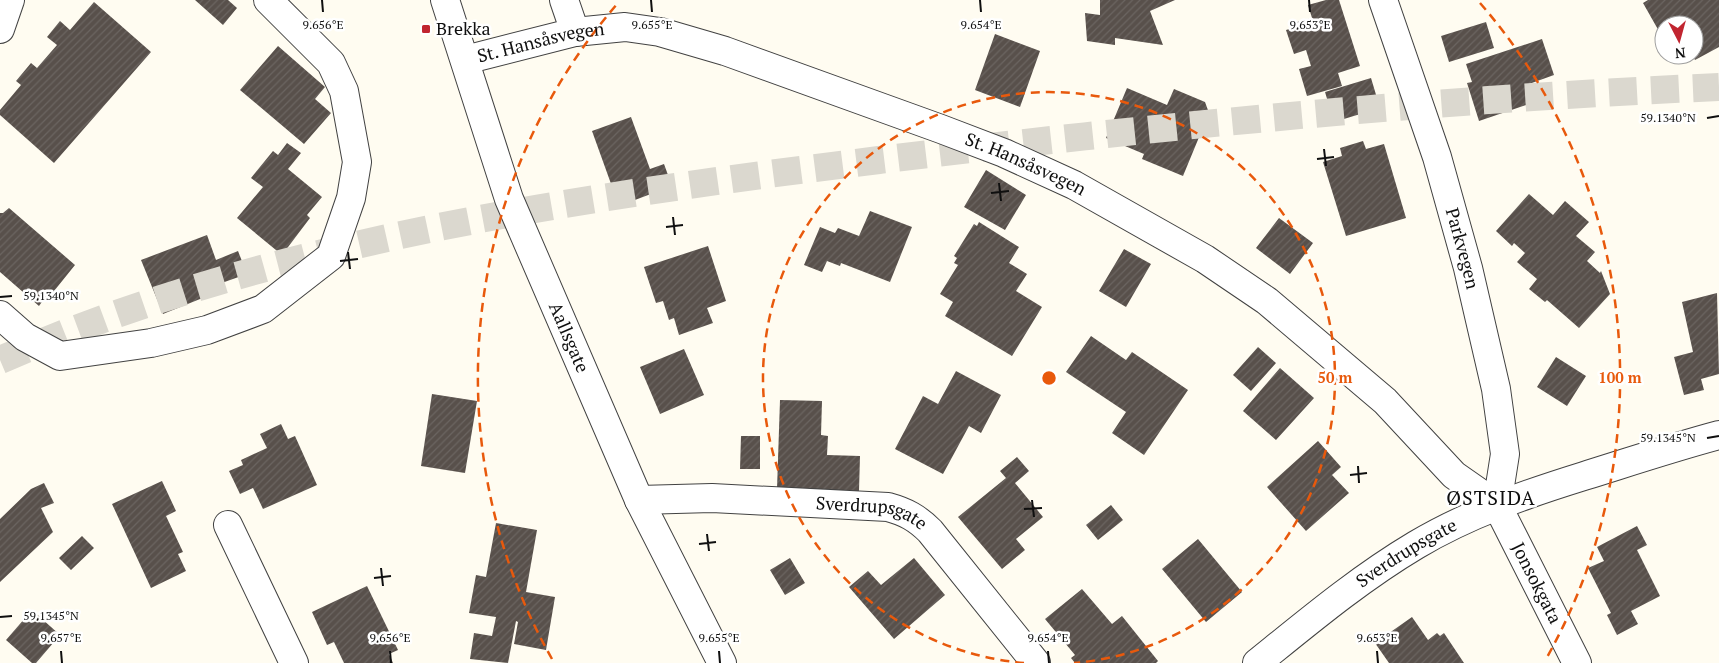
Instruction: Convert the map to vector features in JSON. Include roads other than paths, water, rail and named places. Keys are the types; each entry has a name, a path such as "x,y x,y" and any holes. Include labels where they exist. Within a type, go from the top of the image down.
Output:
{"street":[{"path":"0,29 10,0"},
{"path":"0,315 25,337 60,356 151,343 207,330 263,309 331,256 351,198 358,162 344,91 331,62 268,0"},
{"name":"Aallsgate","path":"444,0 509,199 639,500 722,663"},
{"path":"564,0 575,32"},
{"name":"Parkvegen","path":"1383,0 1437,157 1468,268 1496,389 1505,454 1497,505"},
{"name":"St. Hansåsvegen","path":"465,60 575,32 625,27 660,32 725,51 1004,153 1074,185 1204,259 1267,301 1385,401 1454,475 1497,505"},
{"name":"Sverdrupsgate","path":"1257,663 1338,597 1417,545 1497,505 1672,448 1719,435"},
{"name":"Sverdrupsgate","path":"639,500 712,498 888,507 905,512 918,518 930,531 1036,663"},
{"name":"Jonsokgata","path":"1497,505 1576,663"},
{"path":"228,525 294,663"}],"tunnel":[{"path":"0,360 105,318 212,283 322,253 432,228 655,190 879,160 1193,125 1403,106 1719,87"}],"place":[{"name":"Brekka","path":"426,29"}],"district":[{"name":"ØSTSIDA","path":"1491,498"}]}
